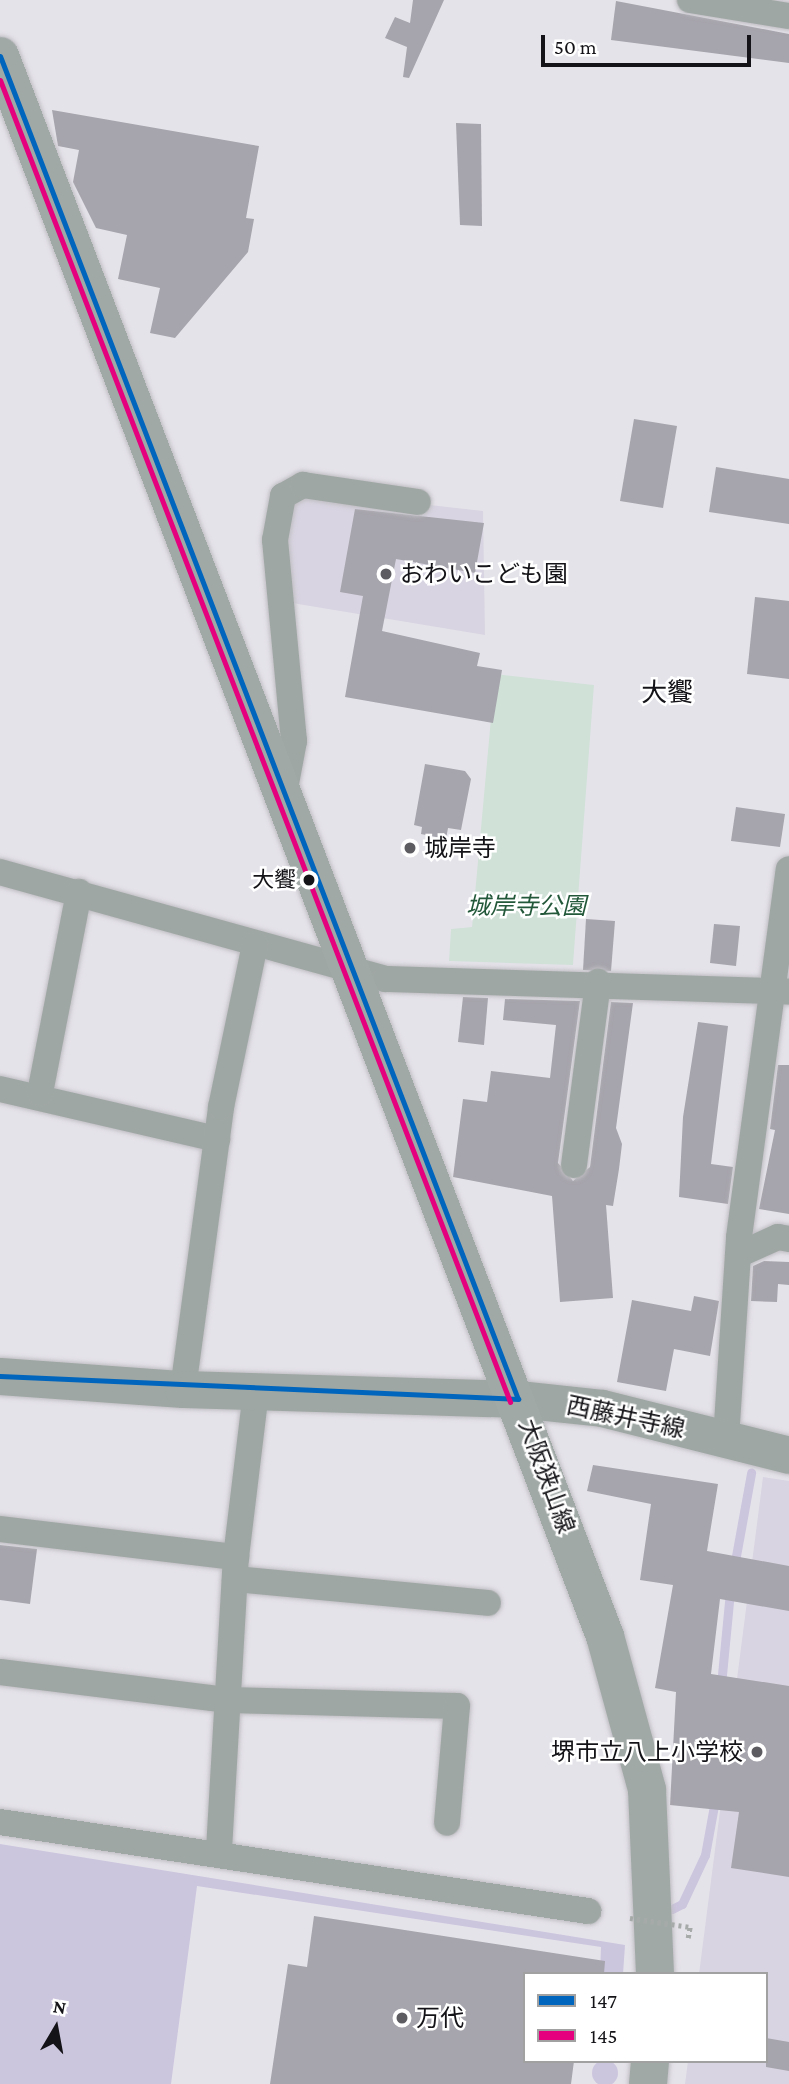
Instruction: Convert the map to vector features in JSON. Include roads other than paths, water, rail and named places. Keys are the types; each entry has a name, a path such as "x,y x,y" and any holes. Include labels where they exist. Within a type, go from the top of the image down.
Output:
{"main road":[{"name":"大阪狭山線","path":"0,56 283,796 518,1399 632,1719 654,1851 655,1972"},
{"name":"西藤井寺線","path":"0,1376 183,1389 518,1399 602,1408 789,1455"},
{"path":"648,2084 650,2063"}],"street":[{"path":"690,0 789,16"},
{"path":"283,796 294,741 275,540 283,496 303,485 418,502"},
{"path":"726,1439 738,1255 779,990 789,869"},
{"path":"0,872 385,979 598,982 779,990"},
{"path":"40,1093 79,892"},
{"path":"183,1389 217,1139 256,944"},
{"path":"574,1165 598,982"},
{"path":"0,1089 40,1093 217,1139"},
{"path":"738,1255 778,1237 789,1240"},
{"path":"219,1850 236,1568 256,1391"},
{"path":"0,1529 236,1568 488,1603"},
{"path":"0,1672 228,1700 457,1706 447,1823"},
{"path":"0,1822 219,1850 588,1911"}],"waterway":[{"path":"734,1567 751,1473"},
{"path":"721,1685 730,1591"},
{"path":"672,1909 682,1904 705,1855 715,1800"}],"place":[{"name":"おわいこども園","path":"386,574"},
{"name":"城岸寺","path":"410,848"},
{"name":"大饗","path":"309,880"},
{"name":"堺市立八上小学校","path":"757,1752"},
{"name":"万代","path":"402,2018"}],"district":[{"name":"大饗","path":"667,693"}],"park label":[{"name":"城岸寺公園","path":"526,906"}]}
